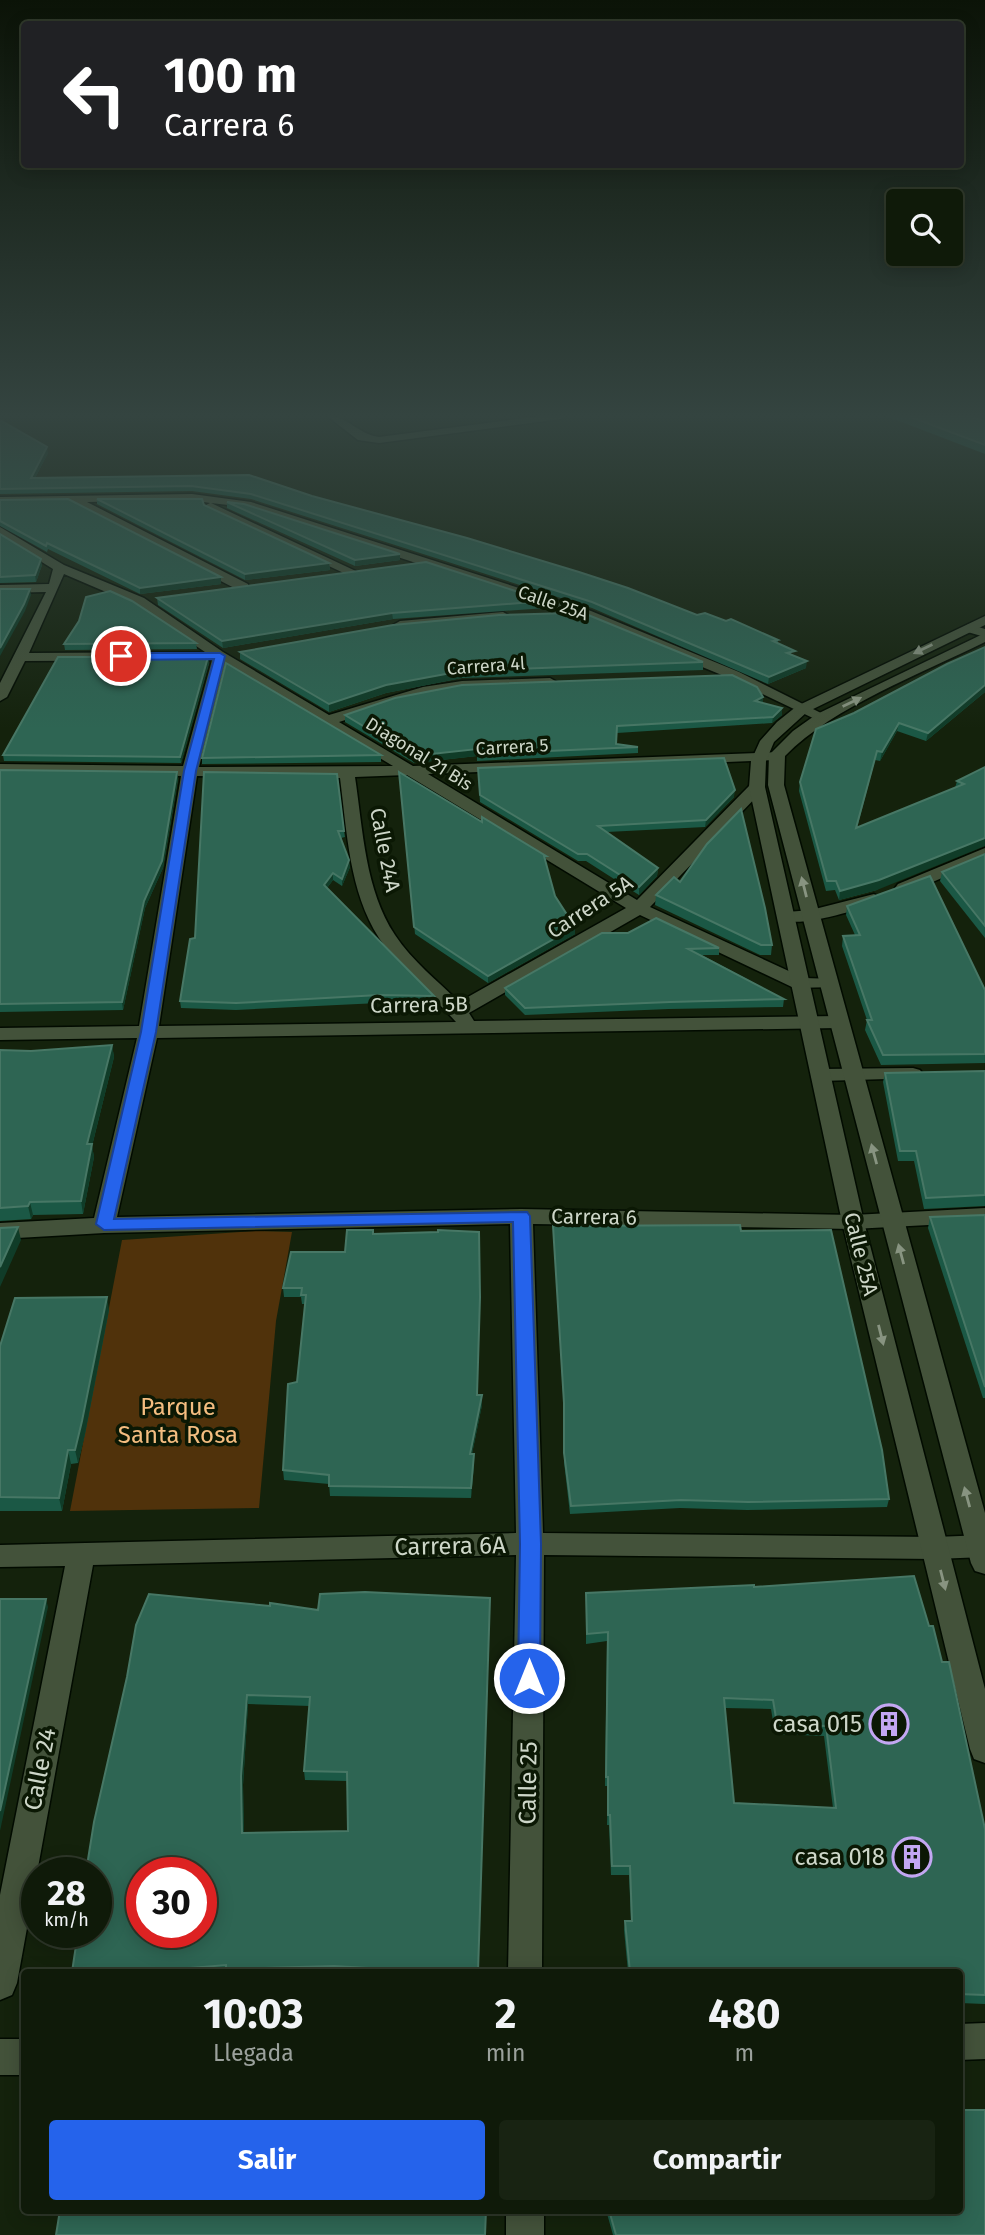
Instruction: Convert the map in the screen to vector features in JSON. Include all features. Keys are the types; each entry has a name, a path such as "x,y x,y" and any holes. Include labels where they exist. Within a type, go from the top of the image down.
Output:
{"street":[{"path":"115,520 249,586 217,590"},
{"path":"244,520 360,572 330,576"},
{"name":"Calle 25A","path":"296,520 586,614 734,675 822,717"},
{"name":"Diagonal 21 Bis","path":"0,531 60,568 139,601 220,656 329,720 407,771 639,908 801,984 829,983"},
{"path":"392,568 429,562"},
{"path":"0,697 7,672 21,657 54,588 60,568"},
{"path":"0,589 54,588"},
{"path":"139,601 165,598"},
{"path":"537,615 586,614"},
{"path":"381,628 512,615"},
{"path":"768,755 776,728 802,709 985,620"},
{"path":"969,628 985,635"},
{"path":"768,755 822,717 985,635"},
{"path":"21,657 220,656 247,651"},
{"path":"104,1224 148,1032 190,771 220,656"},
{"path":"693,677 734,675"},
{"name":"Carrera 4l","path":"329,720 423,691 462,685 568,681"},
{"name":"Calle 25A","path":"768,755 756,770 757,787 853,1222 985,1749"},
{"name":"Calle 25A","path":"768,755 984,1552"},
{"name":"Carrera 5","path":"0,769 347,773 768,755"},
{"name":"Calle 24A","path":"347,773 366,887 375,914 387,937 402,956 464,1019"},
{"name":"Carrera 5A","path":"464,1019 639,908 757,787"},
{"path":"787,917 811,915 884,896 982,860"},
{"name":"Carrera 5B","path":"0,1034 148,1032 464,1019 839,1022"},
{"path":"821,1075 932,1073"},
{"name":"Carrera 6","path":"0,1231 104,1224 521,1216 853,1222 985,1215"},
{"name":"Calle 25","path":"521,1216 530,1544 525,1969"},
{"name":"Carrera 6A","path":"0,1556 530,1544 935,1548 984,1552"},
{"name":"Calle 24","path":"0,1983 81,1554"},
{"path":"963,2042 985,2041"},
{"path":"0,2057 21,2057"},
{"path":"525,2214 525,2235"}],"green space":[{"name":"Parque Santa Rosa","path":"255,1231 292,1232 276,1321 259,1508 70,1511 122,1240"}],"building":[{"path":"110,520 221,577 140,588 47,543 46,546 0,521"},
{"path":"139,520 237,520 329,563 245,574"},
{"path":"267,520 295,520 400,554 355,560"},
{"path":"334,520 402,520 467,538 628,588 697,615 705,613 726,621 731,619 778,640 773,641 795,651 787,653 807,661 769,677 592,602"},
{"path":"0,534 41,559 35,575 0,577"},
{"path":"426,562 546,601 392,613 222,641 157,598"},
{"path":"0,589 30,589 0,648"},
{"path":"110,591 132,601 196,643 64,644 79,621 86,597"},
{"path":"576,610 703,662 462,671 386,685 329,704 240,652 393,625 499,615 570,613"},
{"path":"985,647 985,685 928,733 899,723 882,752 877,751 856,828 964,784 957,781 985,767 985,838 879,880 840,891 836,881 827,881 800,782 816,729 854,713"},
{"path":"58,657 208,657 180,757 3,755"},
{"path":"226,663 381,755 202,758"},
{"path":"732,675 757,687 763,697 755,701 782,708 773,717 617,726 616,744 638,747 477,754 477,749 413,756 345,715 395,698 462,685"},
{"path":"724,758 735,790 706,820 598,826 658,868 639,887 587,854 578,854 480,795 478,768"},
{"path":"0,770 177,772 162,861 144,901 122,1002 0,1004"},
{"path":"204,772 337,774 344,831 338,831 349,860 342,879 333,873 324,885 434,996 379,995 236,1003 180,1001 190,939 195,938"},
{"path":"399,772 482,822 482,817 546,856 555,896 575,927 488,976 414,927"},
{"path":"741,809 772,945 761,945 656,895 674,877 680,882 707,844"},
{"path":"985,854 985,926 942,872"},
{"path":"930,876 985,990 985,1054 883,1055 867,1020 872,1020 843,936 860,935 847,906"},
{"path":"656,918 719,948 688,949 784,999 525,1008 505,988 602,933 628,933"},
{"path":"112,1045 87,1144 92,1144 81,1201 30,1202 28,1206 0,1208 0,1050 31,1051"},
{"path":"985,1071 985,1195 926,1198 916,1151 900,1151 885,1073"},
{"path":"985,1215 985,1387 930,1217"},
{"path":"740,1225 741,1231 831,1230 882,1450 889,1499 748,1502 681,1500 571,1506 564,1453 564,1403 553,1226"},
{"path":"18,1227 0,1267 0,1228"},
{"path":"347,1230 373,1230 373,1234 438,1230 479,1232 477,1395 482,1395 470,1454 474,1454 471,1488 329,1486 329,1475 283,1470 288,1384 297,1382 306,1295 301,1295 302,1288 283,1288 291,1252 345,1252"},
{"path":"107,1297 82,1421 75,1450 68,1450 59,1498 0,1497 0,1346 15,1298"},
{"path":"914,1576 929,1626 933,1626 942,1662 949,1662 985,1829 985,1995 963,1994 963,1969 630,1969 625,1921 632,1921 630,1866 612,1866 608,1815 608,1632 587,1634 586,1593","holes":["724,1698 773,1700 777,1724 826,1726 836,1808 734,1803"]},
{"path":"365,1592 490,1598 478,1969 334,1966 226,1969 226,1965 177,1969 72,1969 76,1948 112,1948 112,1857 88,1857 136,1625 149,1594 270,1606 270,1603 318,1610 320,1594","holes":["247,1695 310,1697 304,1771 347,1772 348,1831 242,1833 241,1776"]},
{"path":"0,1599 46,1599 0,1811"},
{"path":"963,2110 985,2110 985,2235 616,2235 610,2214 963,2214"},
{"path":"59,2214 486,2214 485,2235 56,2235"}],"place":[{"name":"casa 015","path":"889,1724"},
{"name":"casa 018","path":"912,1857"}],"route":[{"path":"121,656 220,656 190,771 148,1032 104,1224 521,1216 530,1544 529,1678"}]}
